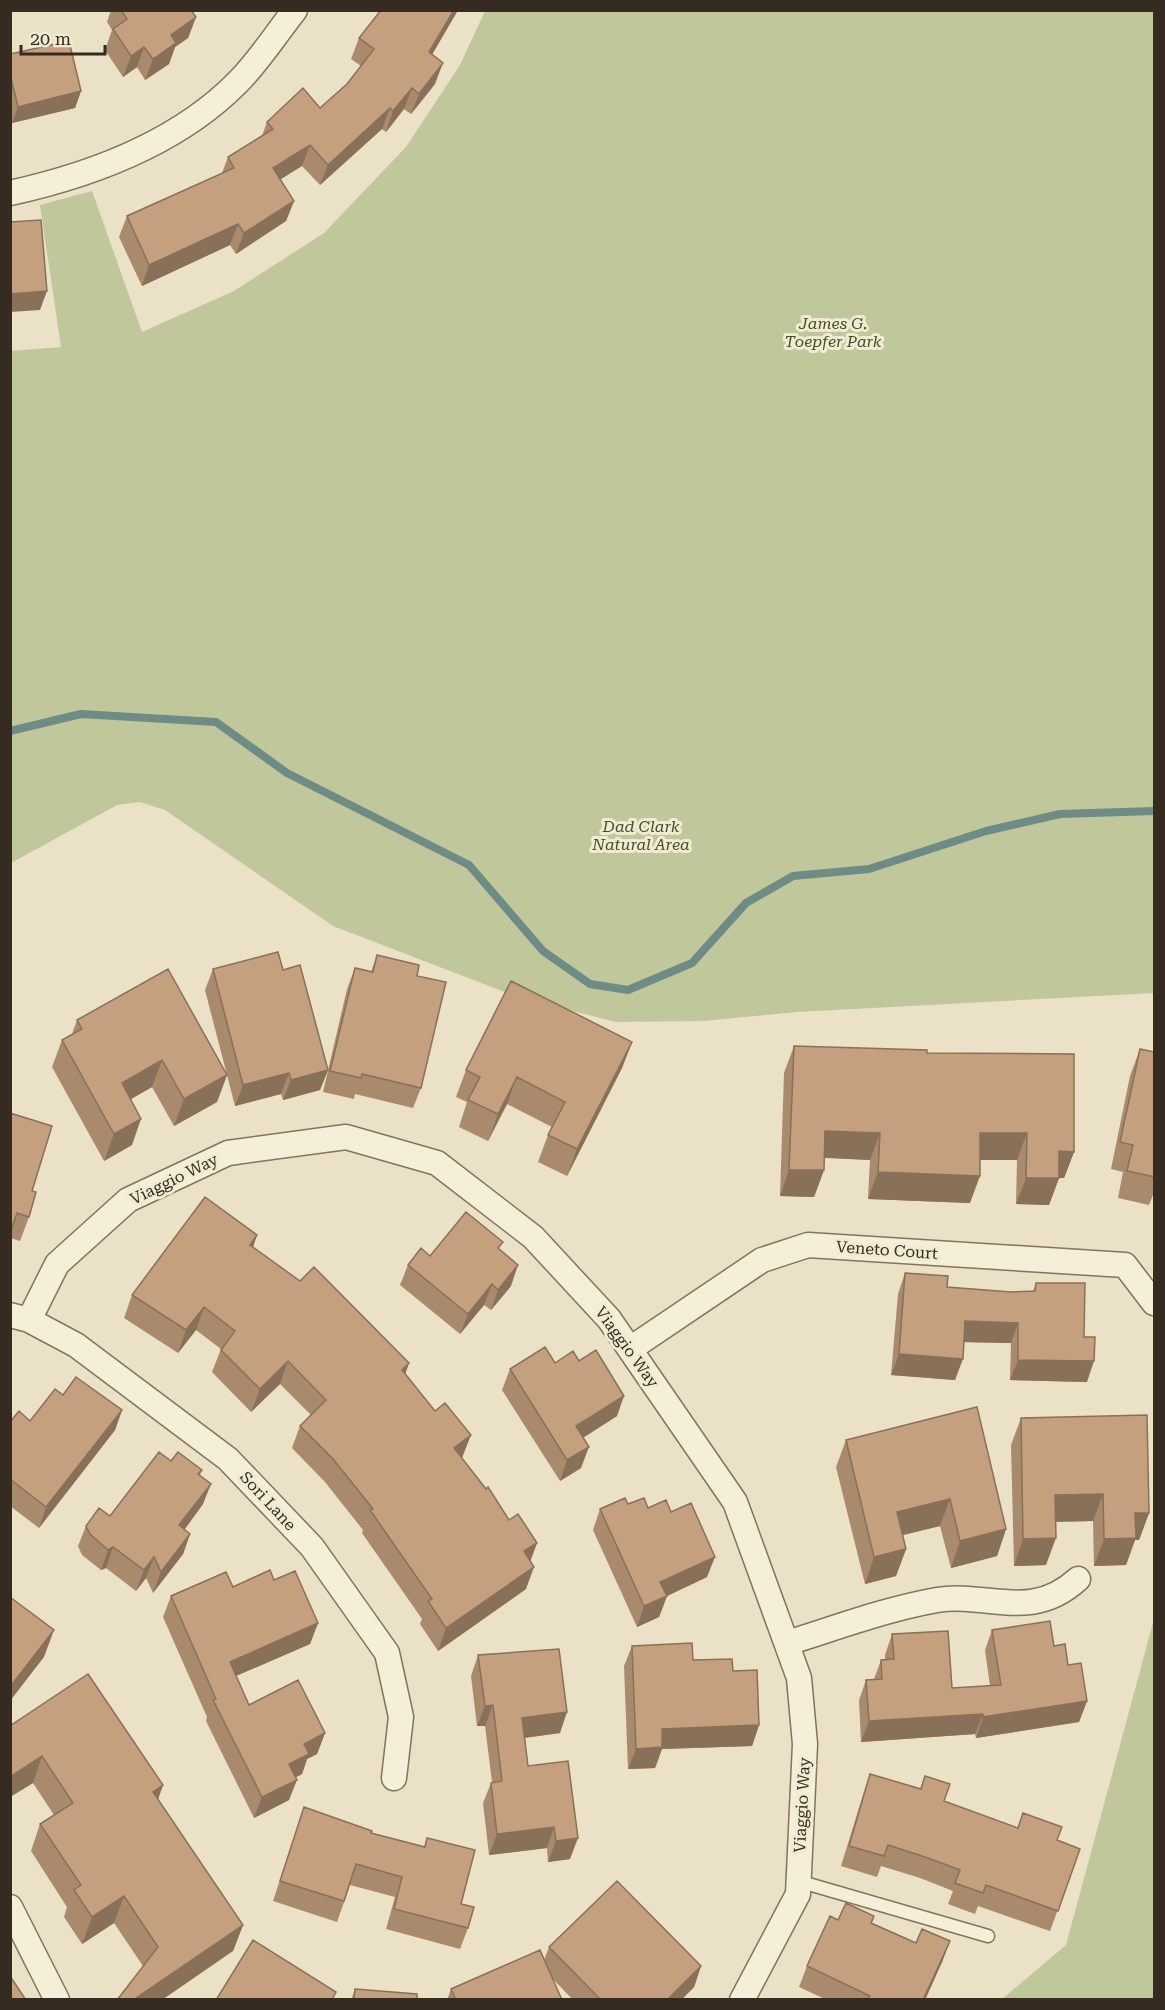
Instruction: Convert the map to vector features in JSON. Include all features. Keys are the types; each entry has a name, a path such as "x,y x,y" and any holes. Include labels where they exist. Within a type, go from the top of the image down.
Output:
{"street":[{"path":"10,193 64,181 173,134 238,82 295,10"},
{"name":"Viaggio Way","path":"20,1317 57,1264 128,1200 228,1153 346,1137 437,1163 533,1237 609,1319 735,1502 799,1677 805,1744 798,1894 742,2000"},
{"name":"Veneto Court","path":"630,1349 762,1260 808,1245 1125,1265 1155,1303"},
{"name":"Sori Lane","path":"20,1317 76,1345 228,1459 312,1547 387,1653 401,1717 394,1778"},
{"path":"787,1643 904,1607 940,1600 1007,1605 1039,1600 1063,1592 1078,1579"},
{"path":"10,1907 57,2000"}],"lane":[{"path":"798,1881 988,1936"}],"green space":[{"path":"485,11 1154,11 1154,993 797,1012 703,1021 616,1022 518,997 333,926 165,810 140,802 117,805 11,863 11,351 61,347 40,205 92,191 142,332 234,291 324,233 406,147 460,65"},
{"path":"1154,1619 1154,1999 1002,1999 1066,1945"}],"building":[{"path":"121,10 191,10 196,17 171,35 176,43 153,59 144,47 131,56 113,29 127,19"},
{"path":"381,10 454,10 429,52 443,63 419,94 412,88 393,111 390,108 328,165 310,145 273,168 294,201 244,233 238,224 149,265 127,216 234,168 228,157 273,129 267,122 303,88 320,108 347,84 374,49 359,38"},
{"path":"69,41 81,91 18,107 10,78 10,54"},
{"path":"41,220 47,291 10,294 10,222"},
{"path":"278,952 283,970 300,965 328,1070 291,1080 289,1073 243,1085 213,969"},
{"path":"377,955 419,965 417,976 446,982 421,1088 362,1074 361,1078 330,1071 355,968 373,972"},
{"path":"168,969 227,1075 184,1099 162,1060 122,1083 141,1119 114,1134 62,1040 82,1029 77,1020"},
{"path":"511,981 632,1042 577,1149 548,1135 565,1102 517,1077 498,1114 468,1100 480,1077 466,1070"},
{"path":"794,1046 927,1050 927,1053 1074,1054 1074,1152 1059,1151 1059,1178 1026,1178 1027,1133 980,1133 980,1176 878,1172 880,1133 825,1131 824,1170 789,1170"},
{"path":"1140,1049 1155,1052 1155,1177 1127,1171 1133,1145 1120,1142"},
{"path":"10,1113 52,1126 32,1191 36,1192 29,1217 17,1213 10,1233"},
{"path":"205,1197 257,1235 250,1245 300,1281 314,1267 409,1363 402,1370 435,1411 445,1403 471,1435 454,1448 486,1489 488,1487 509,1520 518,1514 537,1543 524,1551 534,1567 446,1628 428,1601 432,1599 370,1510 373,1509 333,1459 300,1426 326,1400 288,1361 260,1389 221,1350 235,1331 204,1307 186,1330 132,1295"},
{"path":"466,1212 503,1242 498,1248 518,1265 498,1290 492,1284 468,1314 408,1265 421,1248 430,1256"},
{"path":"905,1273 948,1276 947,1287 1011,1292 1035,1291 1036,1283 1085,1283 1084,1337 1095,1337 1094,1361 1018,1360 1018,1323 965,1321 963,1359 899,1354"},
{"path":"545,1347 555,1363 573,1351 579,1361 596,1350 624,1396 576,1426 589,1447 567,1460 510,1369"},
{"path":"76,1377 122,1410 46,1507 10,1479 10,1422 19,1411 30,1421 55,1389 63,1395"},
{"path":"977,1407 1006,1529 960,1541 950,1499 897,1512 906,1549 874,1557 846,1440"},
{"path":"1147,1415 1149,1513 1135,1513 1136,1538 1104,1539 1103,1494 1055,1495 1056,1538 1023,1539 1021,1418"},
{"path":"159,1452 171,1461 178,1452 202,1470 198,1474 211,1484 179,1525 190,1534 161,1572 154,1557 144,1570 113,1547 108,1550 90,1534 86,1526 99,1508 110,1516"},
{"path":"625,1498 628,1504 644,1498 648,1508 666,1500 671,1512 691,1503 715,1557 660,1582 667,1596 644,1606 600,1509"},
{"path":"270,1570 274,1580 295,1571 318,1623 230,1662 249,1705 298,1680 325,1733 304,1744 309,1754 289,1764 297,1780 262,1797 213,1700 216,1699 171,1596 226,1572 233,1587"},
{"path":"10,1597 54,1630 10,1687"},
{"path":"1050,1621 1054,1646 1065,1644 1068,1665 1081,1663 1087,1701 983,1717 983,1714 869,1721 866,1680 882,1679 881,1660 894,1659 892,1634 948,1631 952,1688 1001,1685 992,1630"},
{"path":"692,1643 693,1660 732,1659 733,1671 757,1670 759,1725 662,1729 662,1747 636,1749 632,1646"},
{"path":"559,1649 567,1712 522,1718 528,1766 568,1761 578,1838 556,1841 554,1827 497,1834 491,1783 502,1781 493,1705 485,1706 478,1655"},
{"path":"88,1674 163,1785 153,1792 243,1925 133,2000 117,2000 158,1947 124,1896 92,1917 74,1890 81,1885 40,1824 73,1803 42,1756 10,1777 10,1726"},
{"path":"870,1774 921,1789 925,1776 950,1784 944,1801 1018,1828 1023,1813 1062,1827 1057,1840 1080,1849 1058,1911 986,1885 983,1893 955,1883 960,1870 888,1845 884,1856 849,1846"},
{"path":"304,1807 372,1831 371,1833 425,1847 427,1838 475,1850 461,1904 474,1907 468,1928 394,1909 402,1877 356,1864 344,1901 280,1881"},
{"path":"617,1881 701,1966 667,2000 601,2000 549,1947"},
{"path":"846,1903 874,1916 871,1923 916,1943 922,1929 950,1941 923,2000 866,2000 870,1996 807,1966 830,1916 838,1920"},
{"path":"253,1940 336,1992 332,2000 216,2000"},
{"path":"540,1950 562,2000 456,2000 451,1989"},
{"path":"10,1976 26,2000 10,2000"},
{"path":"355,1989 417,1994 417,2000 354,2000"}],"waterway":[{"path":"10,731 81,714 216,722 287,773 469,865 543,951 590,984 628,990 692,963 746,903 793,876 869,869 986,831 1060,814 1154,811"}],"park label":[{"name":"James G. Toepfer Park","path":"833,332"},
{"name":"Dad Clark Natural Area","path":"641,835"}]}
